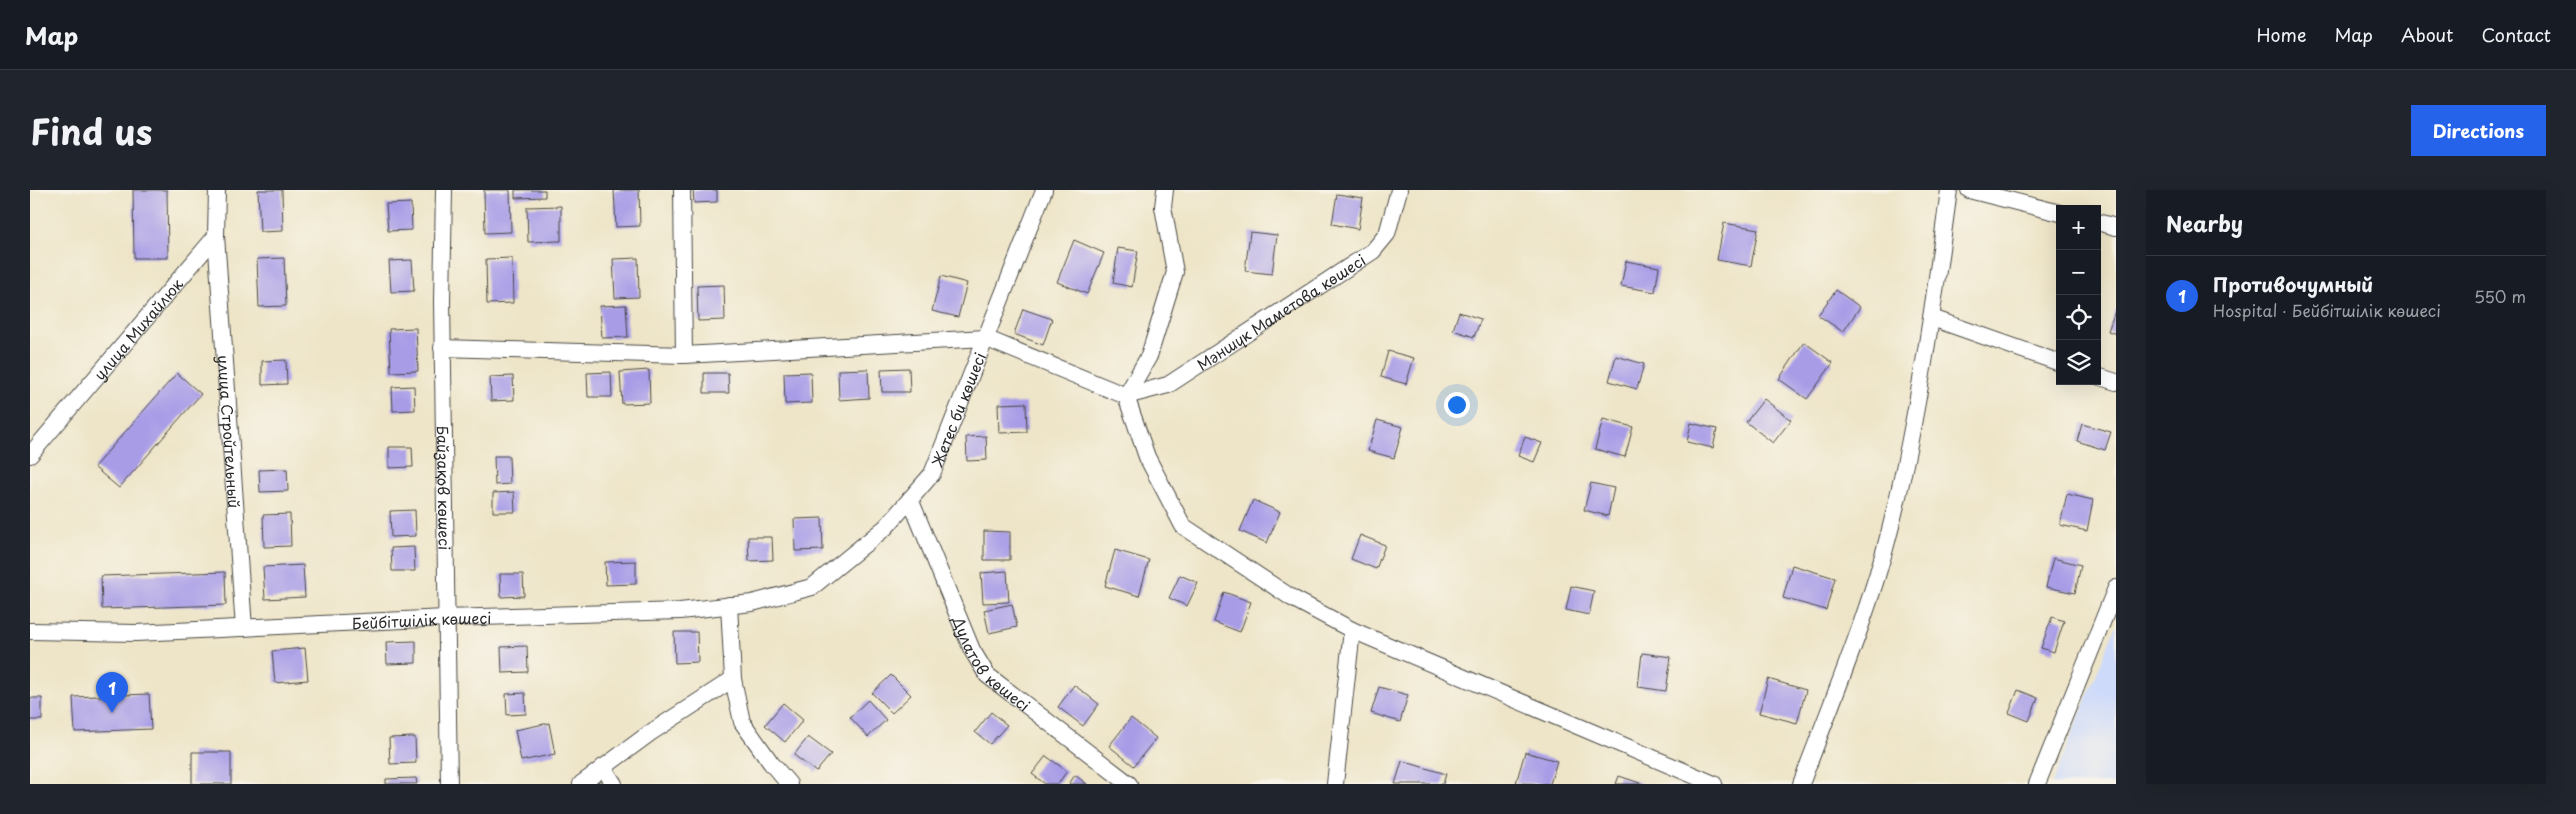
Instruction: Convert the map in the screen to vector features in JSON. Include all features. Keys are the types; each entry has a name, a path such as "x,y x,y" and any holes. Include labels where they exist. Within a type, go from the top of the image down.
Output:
{"street":[{"path":"216,236 217,190"},
{"name":"Байзақов көшесі","path":"444,190 442,348 450,784"},
{"path":"682,190 684,354"},
{"name":"Жетес би көшесі","path":"812,587 886,527 932,474 1044,190"},
{"path":"1126,396 1149,356 1174,272 1163,206 1165,190"},
{"name":"Мәншүк Маметова көшесі","path":"1126,396 1168,385 1373,252 1387,234 1399,190"},
{"path":"1801,784 1860,626 1891,527 1932,318 1949,190"},
{"path":"1969,190 2056,212"},
{"path":"2101,223 2116,227"},
{"name":"улица Михайлюк","path":"30,455 216,236"},
{"name":"улица Стройтельный","path":"216,236 244,628"},
{"path":"1932,318 2056,362"},
{"path":"442,348 684,354 985,338 1126,396 1147,457 1182,526 1292,598 1352,630 1714,784"},
{"path":"2101,377 2116,382"},
{"name":"Дулатов көшесі","path":"910,499 972,650 987,675 1129,784"},
{"name":"Бейбітшілік көшесі","path":"30,631 136,633 446,618 680,612 752,603 812,587"},
{"path":"2037,784 2116,588"},
{"path":"729,605 733,679 742,722 789,784"},
{"path":"1335,784 1352,630"},
{"path":"581,784 650,733 733,679"},
{"path":"603,767 614,784"}],"shaded area":[{"path":"2116,625 2116,784 2052,784"}],"building":[{"path":"133,190 167,190 168,258 134,258"},
{"path":"258,190 282,190 283,231 260,232"},
{"path":"484,190 510,190 511,232 485,233"},
{"path":"515,190 545,190 545,197 515,198"},
{"path":"614,190 639,190 640,226 616,227"},
{"path":"693,190 717,190 717,202 694,203"},
{"path":"1337,194 1363,198 1358,229 1332,224"},
{"path":"411,203 412,230 388,231 386,204"},
{"path":"561,206 561,241 528,242 527,207"},
{"path":"1724,223 1758,229 1751,266 1717,260"},
{"path":"1250,232 1277,235 1272,274 1245,271"},
{"path":"1074,240 1104,253 1087,294 1057,282"},
{"path":"1118,248 1138,251 1132,287 1113,283"},
{"path":"284,258 286,306 259,307 257,259"},
{"path":"512,258 513,303 487,304 486,259"},
{"path":"638,258 639,297 615,298 613,259"},
{"path":"412,260 414,291 391,292 389,261"},
{"path":"1626,261 1659,267 1655,292 1621,286"},
{"path":"941,276 967,283 958,317 932,311"},
{"path":"724,285 725,320 698,321 697,286"},
{"path":"1836,290 1860,307 1843,332 1818,315"},
{"path":"626,305 628,337 602,338 600,306"},
{"path":"2116,308 2116,334 2108,331"},
{"path":"1023,309 1052,319 1043,345 1014,334"},
{"path":"1459,312 1481,319 1474,337 1453,330"},
{"path":"416,328 418,371 391,372 389,329"},
{"path":"1804,342 1833,363 1807,399 1779,379"},
{"path":"1388,351 1414,358 1406,384 1381,377"},
{"path":"1616,356 1644,364 1637,389 1609,381"},
{"path":"286,360 287,384 262,385 262,361"},
{"path":"909,368 910,392 882,392 881,369"},
{"path":"868,369 869,398 839,400 838,370"},
{"path":"649,370 650,403 622,404 620,372"},
{"path":"611,372 612,397 588,397 587,373"},
{"path":"811,372 812,403 785,404 784,373"},
{"path":"177,373 201,394 119,488 94,467"},
{"path":"704,373 728,373 729,393 704,393"},
{"path":"513,376 514,400 491,401 490,377"},
{"path":"414,386 415,410 393,411 392,387"},
{"path":"1764,399 1791,420 1773,443 1746,422"},
{"path":"1026,403 1027,432 999,433 998,404"},
{"path":"1603,419 1633,427 1625,457 1595,449"},
{"path":"1377,420 1403,427 1394,458 1368,451"},
{"path":"1691,423 1717,429 1713,448 1687,442"},
{"path":"2082,424 2111,432 2105,450 2077,441"},
{"path":"986,436 987,460 967,461 966,437"},
{"path":"1525,437 1542,443 1534,462 1518,456"},
{"path":"389,447 412,447 413,467 389,468"},
{"path":"494,456 509,456 510,484 495,485"},
{"path":"287,469 288,491 260,492 259,470"},
{"path":"1591,483 1614,488 1608,516 1584,510"},
{"path":"514,492 515,512 493,512 493,493"},
{"path":"2067,494 2093,500 2087,531 2060,525"},
{"path":"1253,500 1280,512 1267,543 1240,531"},
{"path":"415,510 416,536 391,537 390,511"},
{"path":"290,514 291,546 264,547 263,515"},
{"path":"822,518 823,550 795,551 794,519"},
{"path":"984,531 1010,532 1010,560 984,560"},
{"path":"1360,535 1385,545 1376,569 1351,559"},
{"path":"748,537 772,537 773,560 749,561"},
{"path":"414,547 415,571 392,571 391,548"},
{"path":"1115,550 1149,560 1139,596 1105,586"},
{"path":"2053,558 2081,565 2075,593 2046,587"},
{"path":"636,561 636,584 606,585 605,562"},
{"path":"303,565 305,597 265,599 263,567"},
{"path":"1792,565 1835,578 1826,610 1783,598"},
{"path":"1007,571 1009,602 983,603 981,573"},
{"path":"225,572 226,605 102,609 101,576"},
{"path":"500,574 523,574 524,596 501,597"},
{"path":"1180,575 1198,583 1187,606 1169,598"},
{"path":"1571,586 1594,591 1589,615 1566,610"},
{"path":"1224,592 1251,602 1240,632 1214,622"},
{"path":"1012,604 1017,627 989,633 984,610"},
{"path":"2052,617 2064,621 2054,652 2041,648"},
{"path":"674,632 697,632 698,662 675,663"},
{"path":"416,641 416,663 387,664 386,642"},
{"path":"527,646 528,672 502,673 501,647"},
{"path":"305,648 308,680 275,683 272,651"},
{"path":"1642,653 1671,657 1666,691 1638,687"},
{"path":"891,675 911,695 892,713 872,693"},
{"path":"1768,679 1806,690 1797,723 1759,713"},
{"path":"1074,685 1099,704 1083,726 1058,707"},
{"path":"1379,687 1408,695 1400,722 1371,713"},
{"path":"2018,690 2038,698 2029,721 2009,713"},
{"path":"525,693 526,714 507,715 506,694"},
{"path":"149,694 151,729 75,732 73,697"},
{"path":"30,698 42,698 42,720 30,720"},
{"path":"868,700 886,720 868,737 850,717"},
{"path":"783,703 803,720 785,742 765,725"},
{"path":"991,712 1007,725 990,744 975,732"},
{"path":"1131,718 1156,738 1134,766 1109,746"},
{"path":"549,723 555,754 521,761 515,730"},
{"path":"415,737 416,763 390,764 389,738"},
{"path":"808,737 831,754 816,772 794,755"},
{"path":"192,752 231,752 231,784 192,784"},
{"path":"1525,752 1557,761 1550,784 1516,783"},
{"path":"1046,756 1067,771 1058,784 1045,784 1032,774"},
{"path":"1402,761 1446,774 1443,784 1395,784"},
{"path":"1075,775 1087,784 1069,784"},
{"path":"1619,776 1643,784 1616,784"},
{"path":"416,778 417,784 386,784 386,779"}],"place":[{"name":"Противочумный","path":"112,713"}]}
